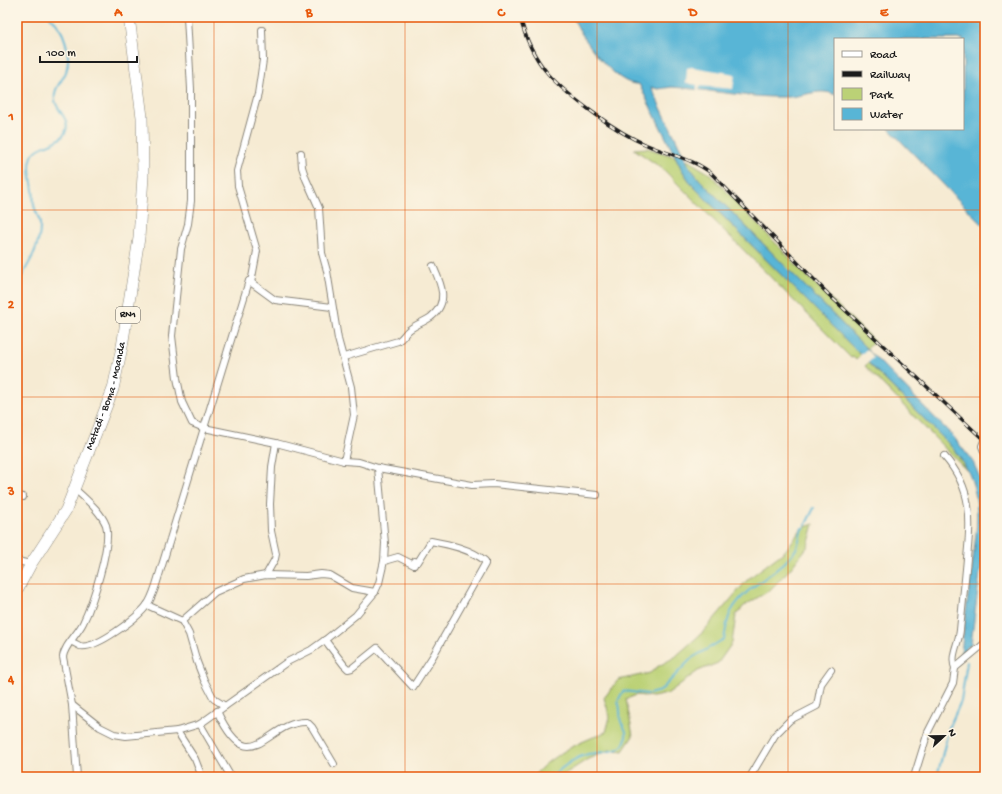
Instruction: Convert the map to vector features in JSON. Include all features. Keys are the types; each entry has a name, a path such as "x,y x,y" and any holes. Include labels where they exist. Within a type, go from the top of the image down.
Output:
{"highway":[{"name":"Matadi - Boma - Moanda","path":"17,590 31,564 66,510 113,389 131,296 139,238 143,176 142,117 129,17"}],"street":[{"path":"187,17 190,89 191,201 188,224 181,249 172,336 177,378 182,402 192,423 204,428 276,443 344,461 359,462 378,468 472,485 494,484 597,495"},
{"path":"72,642 81,646 90,646 114,633 147,605 156,585 249,281 251,282 257,251 237,178 261,74 263,60 262,30"},
{"path":"301,153 302,167 319,208 320,244 327,271 338,339 351,387 354,415 344,461"},
{"path":"344,357 398,341 404,337 408,330 431,317 439,309 443,289 433,266"},
{"path":"249,281 275,300 332,307"},
{"path":"985,438 982,446 985,454"},
{"path":"266,575 276,559 271,530 270,504 272,467 276,443"},
{"path":"914,777 928,732 953,683 955,668 953,656 960,631 970,517 968,502 962,483 944,456"},
{"path":"72,705 100,727 114,734 126,736 177,731 200,724 287,662 311,650 325,640 356,615 375,592 384,561 386,543 378,468"},
{"path":"74,488 102,518 106,526 108,539 101,570 83,623 72,642 64,651 63,657 72,705 77,777"},
{"path":"325,640 348,669 352,668 376,648 413,687 433,656 485,564 483,559 466,551 448,544 430,541 418,562 415,561 414,564 398,556 384,561"},
{"path":"17,561 31,564"},
{"path":"182,621 215,592 244,579 266,575 330,575 352,588 375,592"},
{"path":"147,605 182,621 189,634 204,680 214,699 225,706"},
{"path":"955,668 985,643"},
{"path":"750,777 780,730 790,720 817,706 821,684 831,670"},
{"path":"217,711 226,731 238,743 244,745 264,742 296,721 307,722 312,727 334,764"},
{"path":"200,724 232,777"},
{"path":"177,731 194,759 202,777"}],"green space":[{"path":"647,148 689,161 710,174 802,271 874,341 867,349 699,179 689,166 682,170 692,185 861,355 856,360 853,357 851,358 663,169 634,149"},
{"path":"868,363 954,449 968,472 865,366"},
{"path":"814,524 808,546 791,568 770,590 744,606 736,615 732,643 718,663 698,671 667,694 653,697 637,695 626,699 633,736 623,751 610,750 588,759 560,777 533,777 548,762 566,750 606,732 610,717 604,698 618,680 650,673 657,667 675,657 703,632 748,579 785,551 802,528"}],"water":[{"path":"573,17 985,17 985,227 890,130 964,130 964,38 834,38 834,95 818,92 793,97 772,97 672,87 658,89 651,87 689,166 699,179 953,436 973,462 981,480 985,496 985,534 971,644 961,653 977,516 974,487 960,457 947,442 692,185 682,170 639,84 630,83 610,69 591,47"}],"pier":[{"path":"692,67 735,74 733,89 700,86 699,91 697,91 697,85 686,83 687,68"},
{"path":"867,349 874,357 867,364 859,356"}],"waterway":[{"path":"17,284 33,256 40,233 40,222 34,203 30,171 31,160 36,151 57,141 65,133 67,128 67,123 55,100 55,92 66,72 68,65 66,42 63,34 50,17"},
{"path":"552,777 564,766 577,758 588,754 613,751 623,745 626,732 621,722 618,701 623,691 649,694 660,691 692,658 724,639 730,613 738,601 789,558 796,549 802,528 804,528 814,508"},
{"path":"937,777 949,728 961,701 967,662"}],"railway":[{"path":"520,17 531,48 547,73 557,84 581,104 626,135 696,164 711,173 828,294 985,441"}]}
